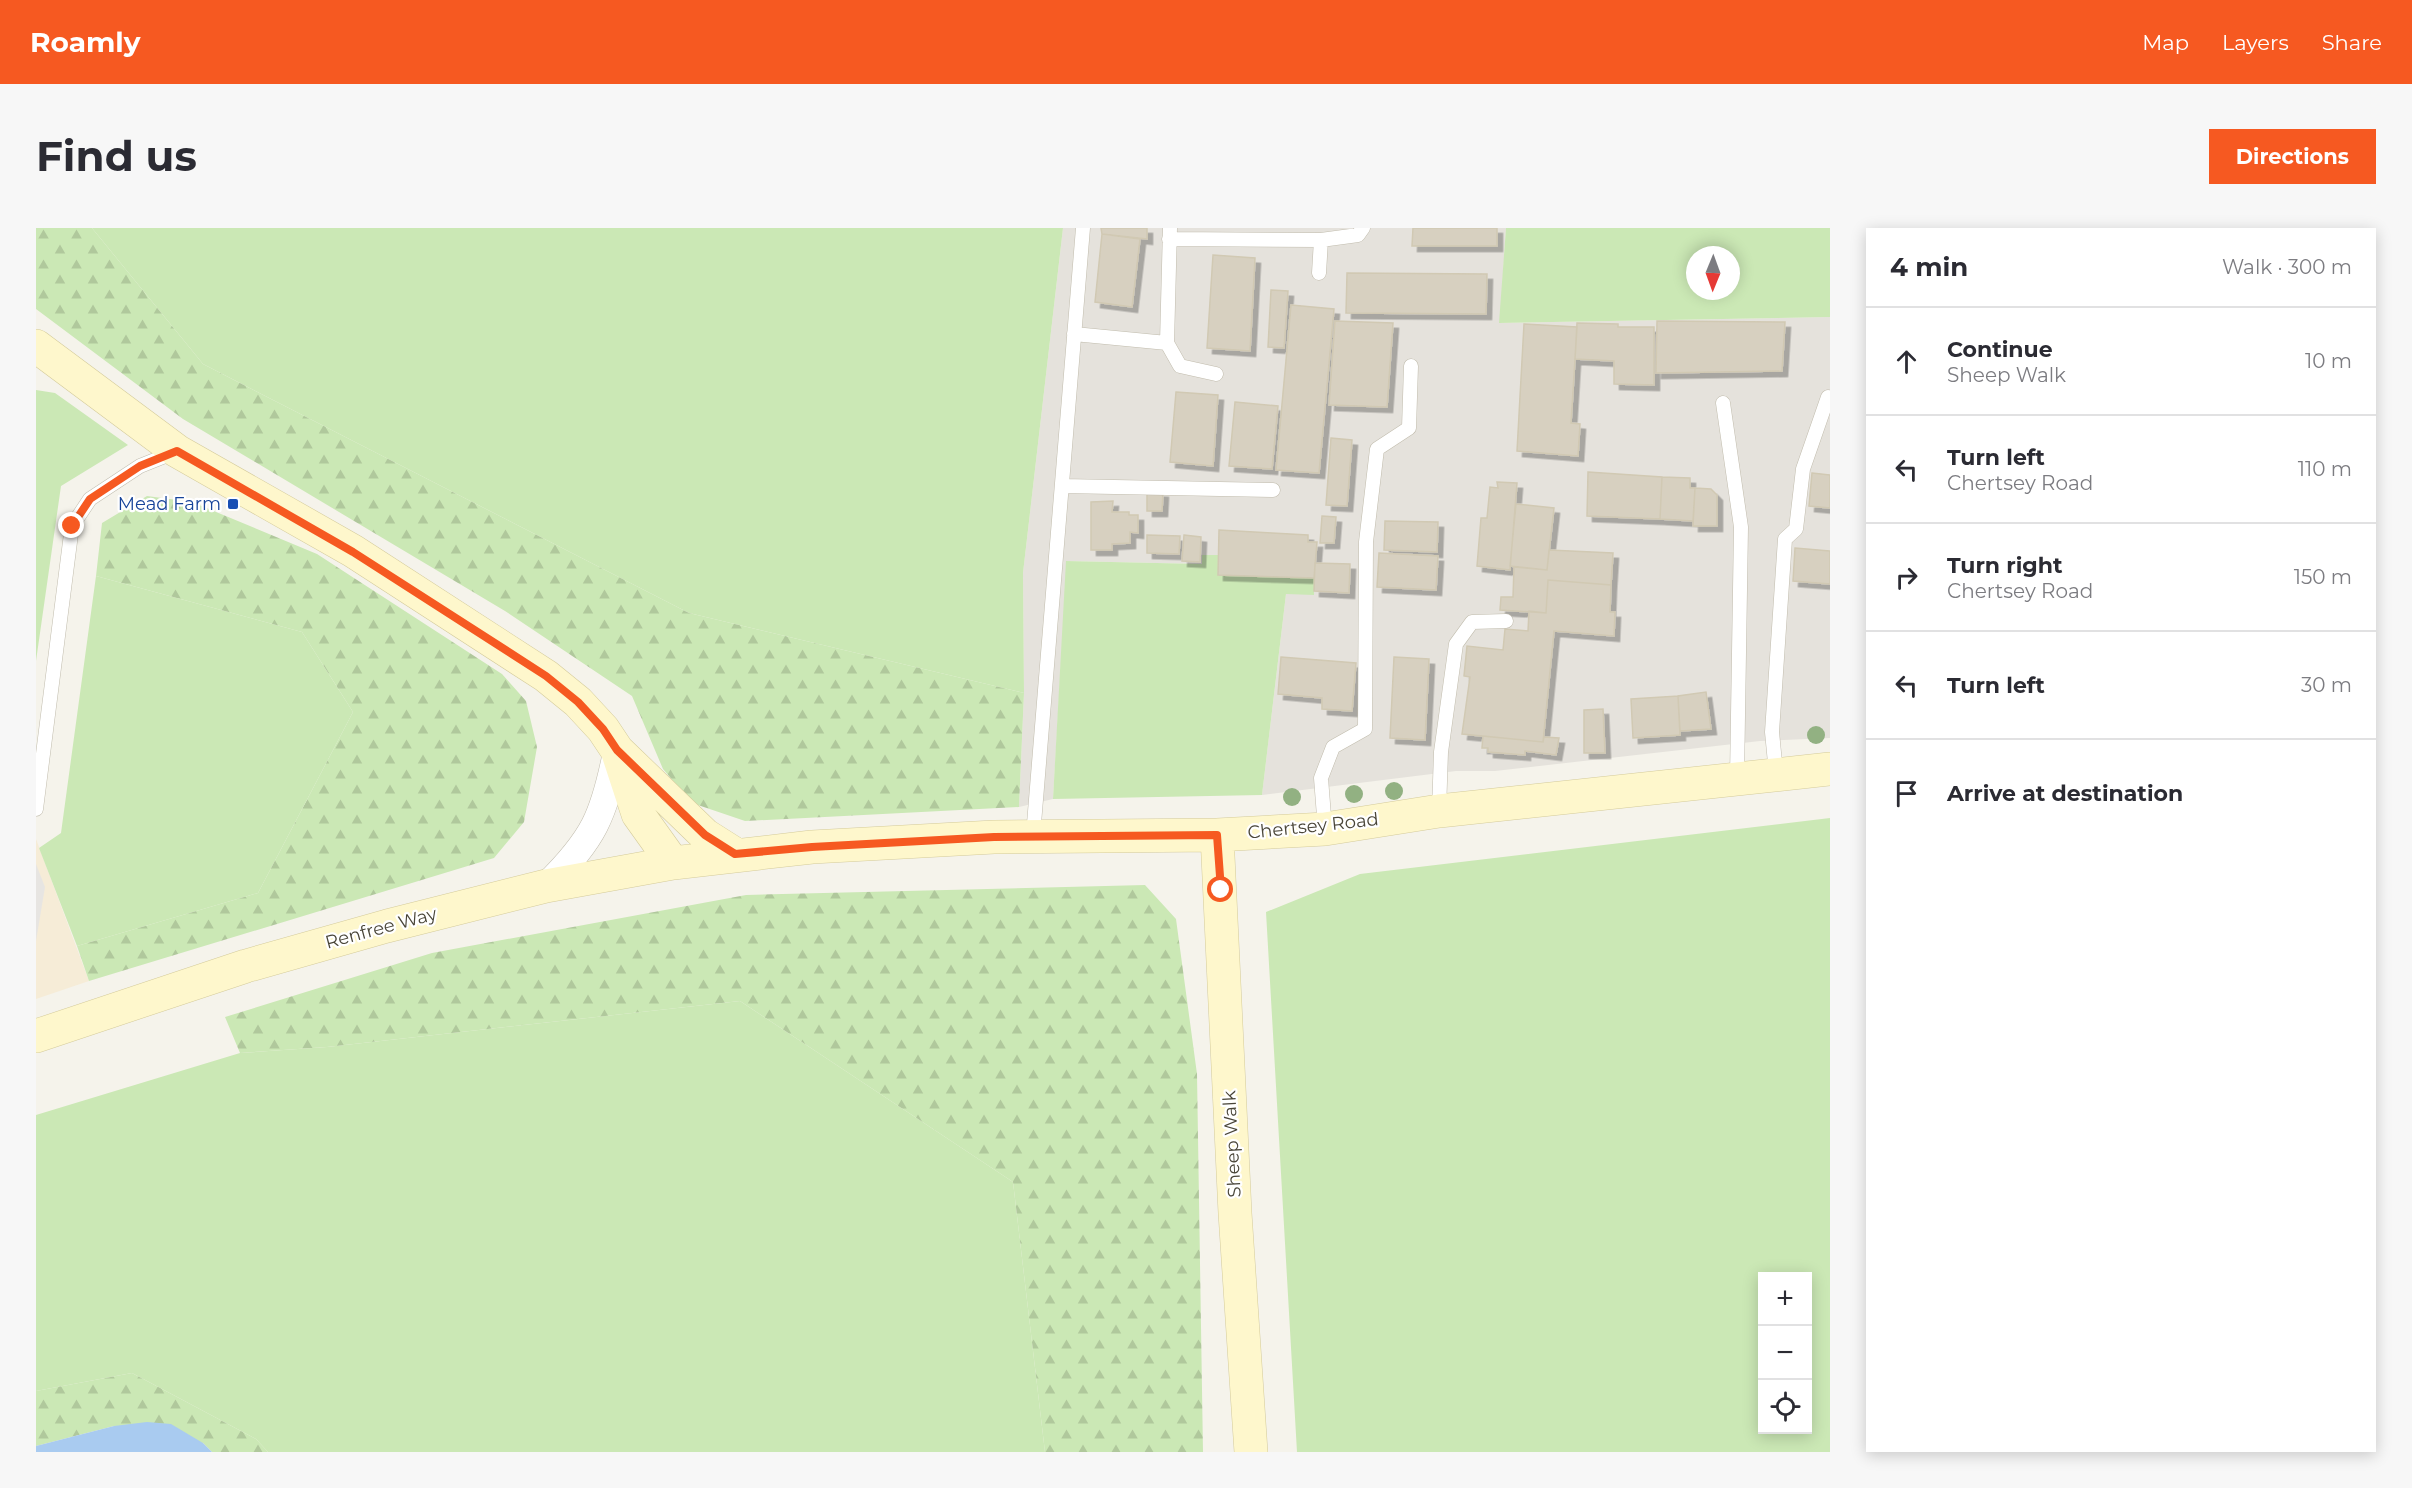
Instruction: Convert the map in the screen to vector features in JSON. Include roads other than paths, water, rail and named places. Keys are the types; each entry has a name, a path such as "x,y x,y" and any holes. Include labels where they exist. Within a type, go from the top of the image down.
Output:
{"main road":[{"path":"36,346 177,451 353,552 546,676 578,702 603,729 617,750 705,835 735,854"},
{"path":"617,750 638,814 672,863"},
{"name":"Chertsey Road","path":"735,854 812,847 1033,836 1217,835 1324,829 1439,811 1830,769"},
{"name":"Sheep Walk","path":"1217,835 1235,1213 1251,1452"},
{"name":"Renfree Way","path":"36,1036 246,966 387,926 546,886 735,854"}],"street":[{"path":"546,886 575,858 597,824 609,789 617,750"}],"lane":[{"path":"1033,836 1083,228"},
{"path":"1216,374 1180,366 1167,343 1170,233 1321,240 1358,235 1363,228"},
{"path":"1319,273 1321,240"},
{"path":"1074,334 1167,343"},
{"path":"1324,829 1321,778 1333,747 1365,729 1366,542 1377,449 1409,428 1411,366"},
{"path":"1776,773 1772,732 1785,539 1796,529 1803,469 1828,397"},
{"path":"1723,403 1741,527 1737,778"},
{"path":"36,809 72,526 90,499 140,466 177,451"},
{"path":"1062,486 1273,490"},
{"path":"1439,811 1441,752 1456,644 1472,622 1506,621"}],"water":[{"path":"147,1422 171,1424 203,1443 212,1452 36,1452 36,1446 114,1426"}],"place":[{"name":"Mead Farm","path":"233,504"}]}
